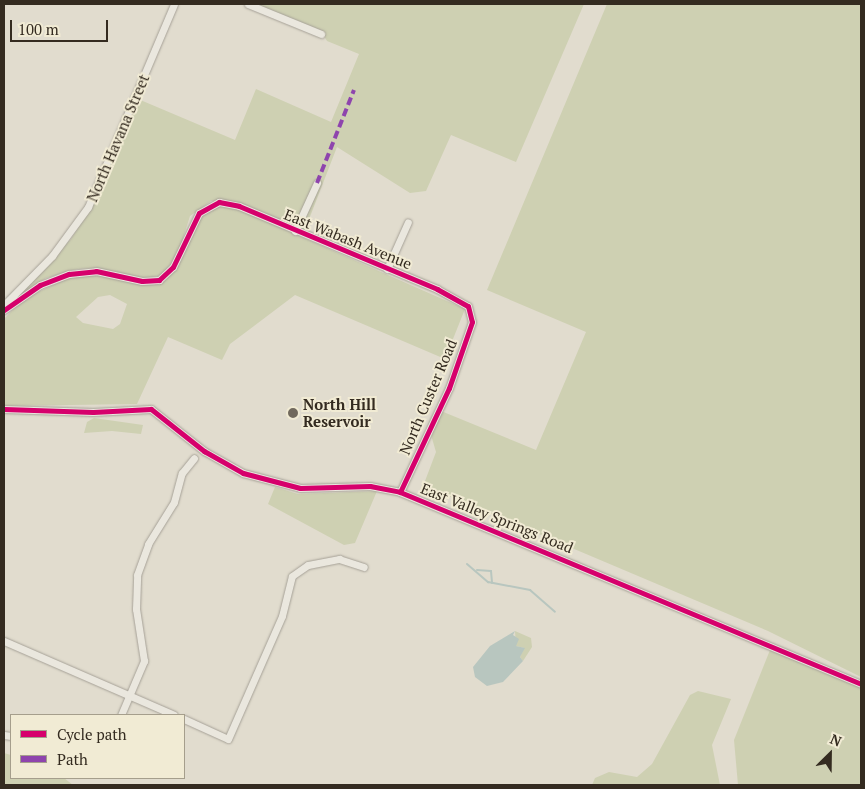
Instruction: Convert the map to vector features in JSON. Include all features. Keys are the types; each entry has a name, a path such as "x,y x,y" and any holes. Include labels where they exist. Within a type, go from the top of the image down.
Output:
{"street":[{"name":"North Havana Street","path":"4,305 52,256 88,207 174,4"},
{"path":"248,4 321,34"},
{"path":"296,231 317,183"},
{"name":"East Wabash Avenue","path":"4,310 40,285 69,274 96,271 142,281 159,280 176,262 195,217 211,204 234,204 447,294 471,310"},
{"path":"387,269 408,222"},
{"name":"North Custer Road","path":"400,492 449,388 472,322 471,310"},
{"name":"East Valley Springs Road","path":"4,409 93,412 151,409 204,451 259,480 300,488 370,486 400,492 861,684"},
{"path":"121,714 131,696 144,661 136,609 137,575 148,544 174,502 182,474 194,458"},
{"path":"185,719 228,739 282,616 292,576 308,565 340,559 364,567"},
{"path":"4,642 172,714"}],"green space":[{"path":"256,4 584,4 516,162 451,135 426,191 410,193 337,147 304,232 240,203 211,201 190,216 178,254 162,275 143,279 97,268 77,269 46,278 7,304 71,239 96,198 138,99 235,140 256,89 331,122 359,54 327,41 322,33"},
{"path":"607,4 861,4 861,677 768,631 430,488 425,481 436,452 431,435 441,411 536,450 586,332 487,290"},
{"path":"216,205 229,205 465,309 445,359 295,295 230,344 222,360 168,337 137,404 4,406 4,319 23,299 75,275 96,273 154,285 179,264 193,228 207,210","holes":["110,295 127,304 120,324 113,329 83,323 76,317 98,297"]},
{"path":"94,418 143,425 141,434 112,431 84,433 87,422"},
{"path":"275,487 298,494 377,491 355,543 344,545 268,504"},
{"path":"515,631 531,638 532,647 523,661 520,657 524,648 516,646"},
{"path":"770,650 861,688 861,785 738,785 734,740"},
{"path":"698,691 731,699 712,745 720,785 592,785 595,778 609,772 637,777 652,764 690,695"},
{"path":"4,753 10,755 10,779 65,779 73,785 4,785"}],"shaded area":[{"path":"515,631 513,635 519,639 516,646 525,648 520,657 523,661 503,682 487,686 475,677 473,667 490,646"}],"waterway":[{"path":"467,564 488,582 530,590 555,612"},
{"path":"477,570 491,571 492,583"}],"marked path":[{"path":"317,183 354,90"}],"cycle path":[{"path":"4,310 40,285 69,274 96,271 142,281 159,280 173,267 199,213 219,202 239,206 437,289 468,306 472,322 449,388 400,492"},
{"path":"4,409 93,412 151,409 204,451 243,473 300,488 370,486 400,492 861,684"}],"place":[{"name":"North Hill Reservoir","path":"293,413"}]}
